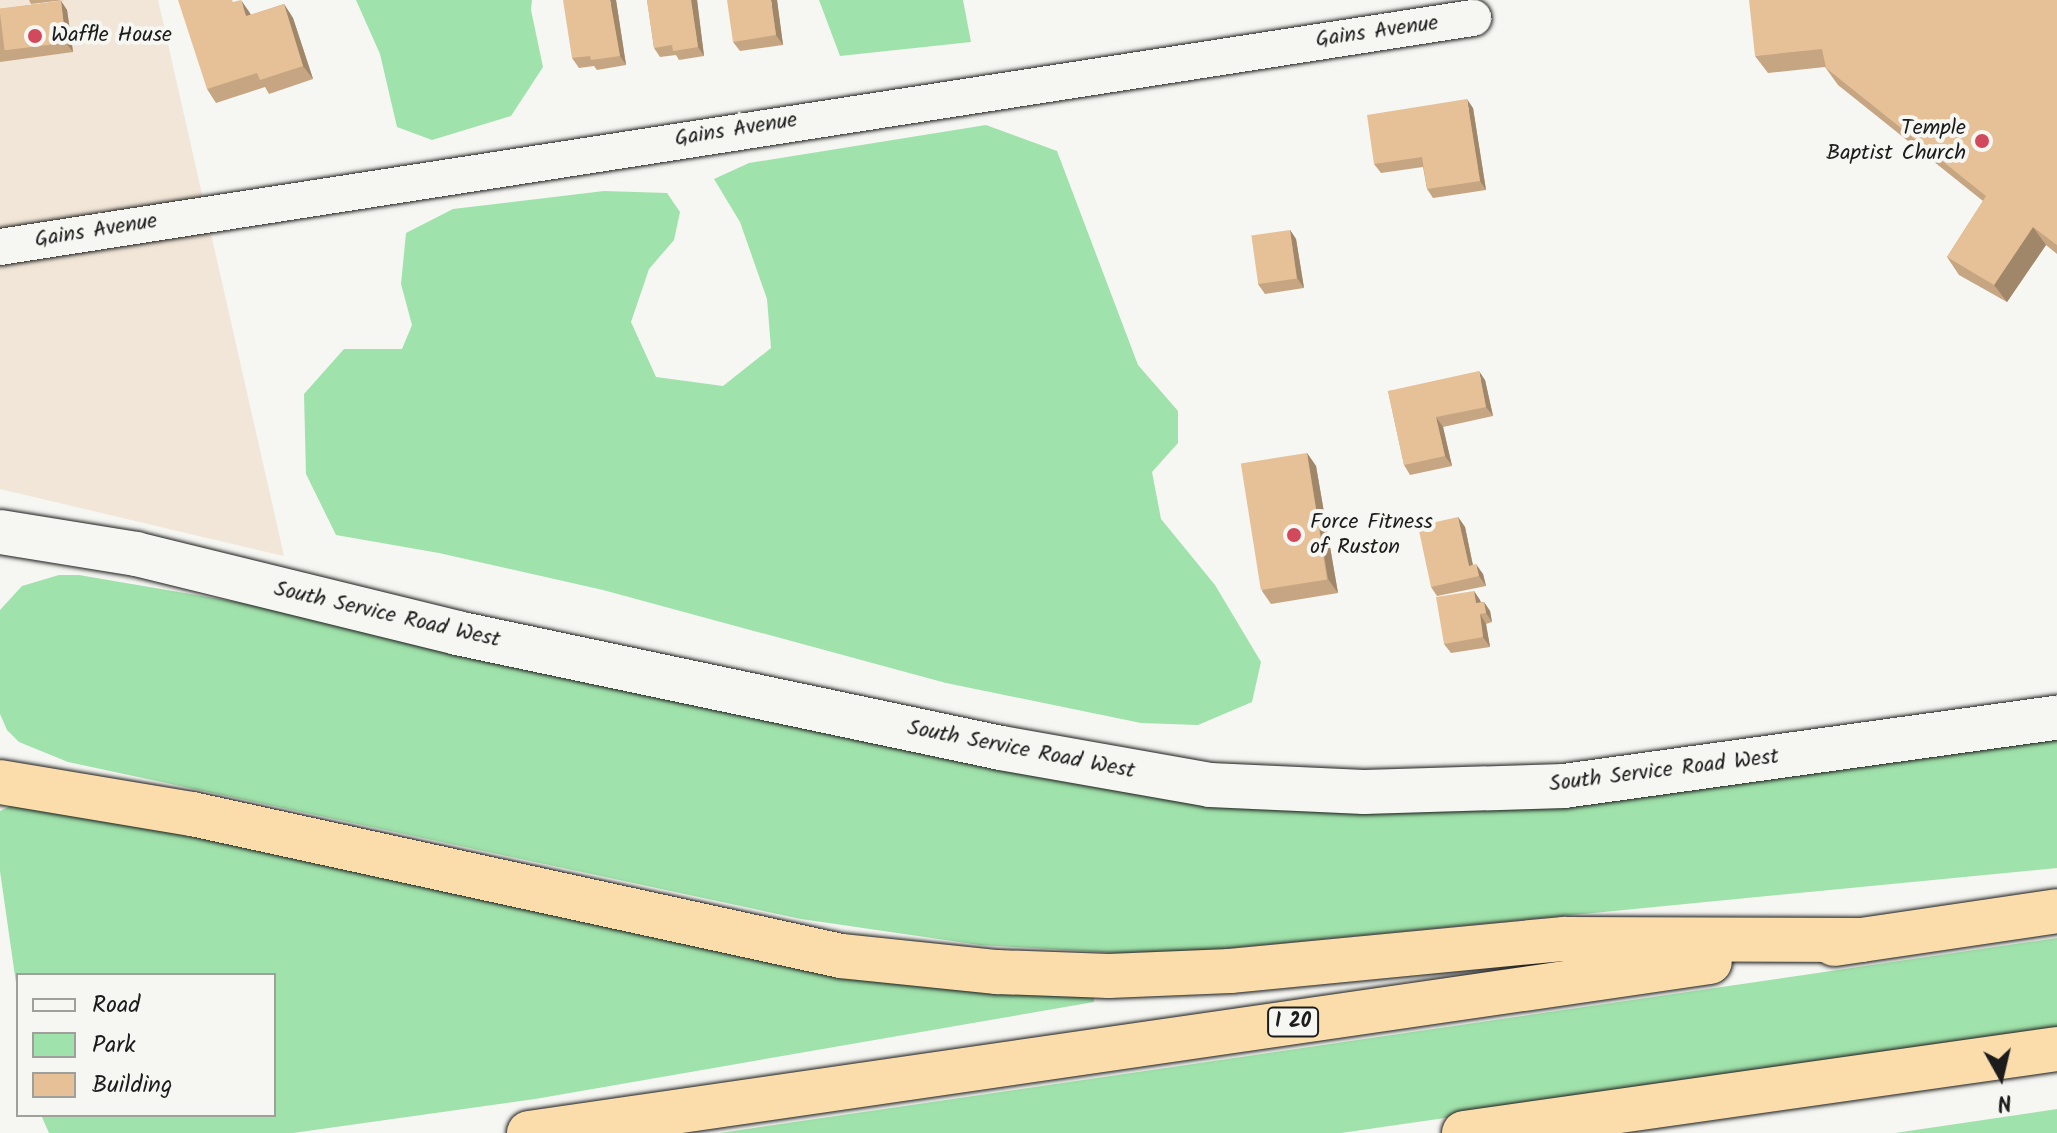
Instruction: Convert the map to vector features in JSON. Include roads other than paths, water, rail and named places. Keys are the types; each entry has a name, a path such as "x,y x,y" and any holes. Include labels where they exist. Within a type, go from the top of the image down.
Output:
{"highway":[{"path":"0,782 192,814 841,956 997,972 1109,976 1230,971 1564,939 1861,940"},
{"name":"I 20","path":"529,1133 2057,911"},
{"path":"1464,1133 2057,1049"},
{"path":"1527,1133 1589,1114"}],"main road":[{"name":"South Service Road West","path":"0,532 136,554 457,633 1001,748 1210,785 1364,792 1564,786 2057,718"}],"street":[{"name":"Gains Avenue","path":"0,247 1040,82 1473,18"}],"place":[{"name":"Waffle House","path":"35,36"},
{"name":"Temple Baptist Church","path":"1982,141"},
{"name":"Force Fitness of Ruston","path":"1294,535"}]}
